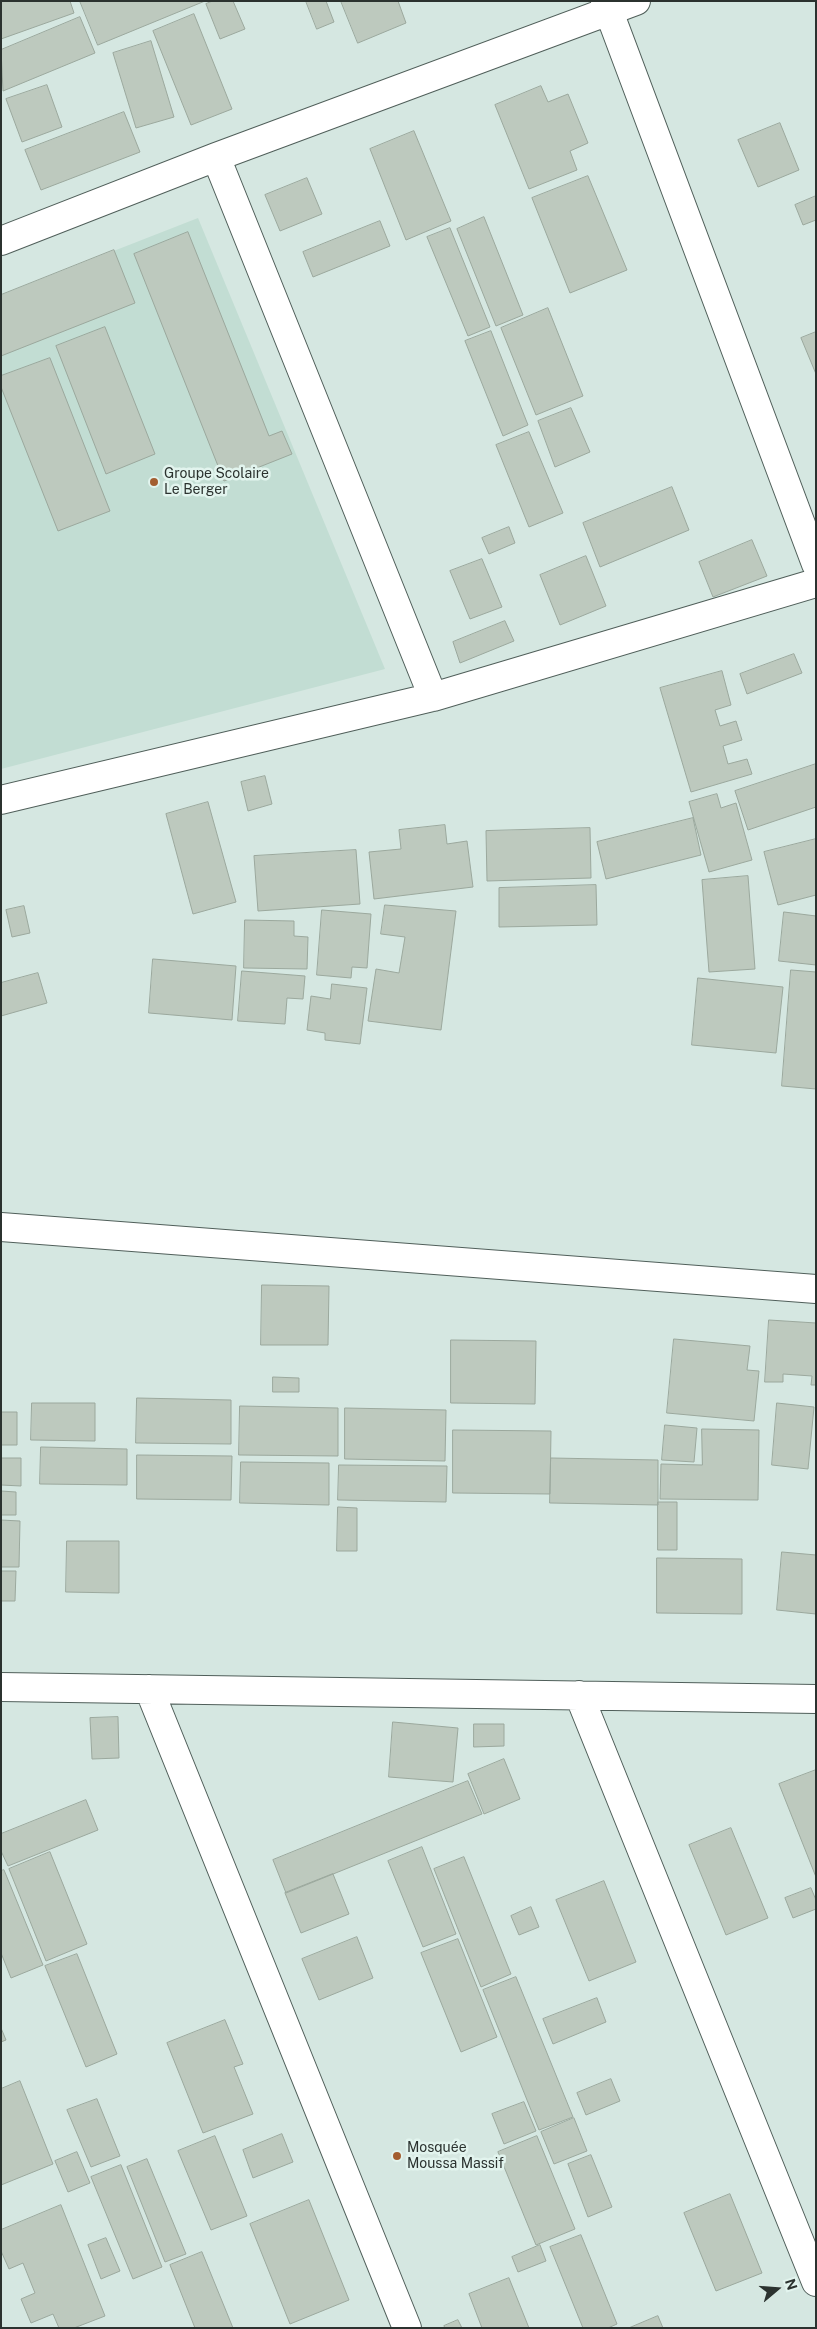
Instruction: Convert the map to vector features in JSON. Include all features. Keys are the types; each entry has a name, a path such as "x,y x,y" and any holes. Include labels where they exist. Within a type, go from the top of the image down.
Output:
{"street":[{"path":"1,241 607,7 636,1"},
{"path":"607,7 816,564"},
{"path":"216,157 433,697"},
{"path":"1,800 433,697 816,583"},
{"path":"1,1227 816,1289"},
{"path":"1,1687 816,1699"},
{"path":"149,1689 403,2327"},
{"path":"579,1695 816,2282"}],"shaded area":[{"name":"Groupe Scolaire Le Berger","path":"198,218 385,669 1,769 1,295"}],"building":[{"path":"1,1 70,1 74,13 1,39"},
{"path":"80,1 205,1 98,45"},
{"path":"213,1 233,1 245,29 220,39 206,4"},
{"path":"306,1 326,1 334,22 317,29"},
{"path":"341,1 398,1 406,23 358,43"},
{"path":"194,14 232,109 191,125 153,31"},
{"path":"80,17 95,53 3,91 1,50"},
{"path":"151,41 174,117 136,128 113,53"},
{"path":"47,85 62,127 22,142 6,99"},
{"path":"541,86 548,102 568,94 588,143 570,151 577,170 529,189 495,105"},
{"path":"124,112 140,152 41,190 25,150"},
{"path":"780,123 799,170 758,187 738,140"},
{"path":"414,131 451,221 406,240 370,149"},
{"path":"588,176 627,270 570,293 532,198"},
{"path":"307,178 322,214 280,231 265,195"},
{"path":"816,196 816,220 803,225 795,205"},
{"path":"484,217 523,315 496,326 457,229"},
{"path":"380,221 390,246 313,277 303,252"},
{"path":"450,228 490,327 468,336 427,237"},
{"path":"188,232 269,436 282,431 292,454 224,481 134,254"},
{"path":"114,250 135,303 1,356 1,295"},
{"path":"548,308 583,396 536,415 501,328"},
{"path":"105,327 155,454 106,474 56,346"},
{"path":"491,331 528,425 503,436 465,341"},
{"path":"816,332 816,374 801,338"},
{"path":"50,358 110,511 58,531 1,387 1,376"},
{"path":"571,408 590,452 555,467 538,421"},
{"path":"529,432 563,513 529,527 496,445"},
{"path":"672,487 689,530 600,567 583,523"},
{"path":"509,527 515,543 489,554 482,538"},
{"path":"752,540 767,576 713,597 699,562"},
{"path":"586,556 606,606 560,625 540,575"},
{"path":"482,559 502,607 470,619 450,571"},
{"path":"505,621 514,641 460,663 453,642"},
{"path":"794,654 802,673 747,694 740,674"},
{"path":"722,671 731,705 715,710 720,726 736,721 742,740 723,746 728,764 747,759 752,774 691,792 660,688"},
{"path":"816,764 816,807 748,830 735,791"},
{"path":"265,776 272,804 248,811 241,782"},
{"path":"717,794 721,808 736,803 752,860 709,872 689,802"},
{"path":"208,802 236,902 193,914 166,814"},
{"path":"693,818 701,855 606,879 597,842"},
{"path":"445,825 447,844 467,841 473,887 374,899 369,852 401,849 399,830"},
{"path":"590,828 591,878 487,881 486,831"},
{"path":"816,839 816,895 778,905 764,852"},
{"path":"356,850 360,904 258,911 254,856"},
{"path":"748,876 755,969 709,972 702,880"},
{"path":"596,885 597,925 499,927 499,888"},
{"path":"385,905 456,911 441,1030 368,1021 376,969 399,973 405,937 381,934"},
{"path":"24,906 30,933 12,937 6,910"},
{"path":"322,910 371,914 367,968 352,967 351,978 317,975"},
{"path":"784,912 816,916 816,965 779,961"},
{"path":"245,920 294,921 294,936 308,937 307,969 244,968"},
{"path":"153,959 236,966 232,1020 149,1013"},
{"path":"791,970 816,972 816,1089 782,1086"},
{"path":"242,971 305,976 303,999 287,998 285,1024 238,1021"},
{"path":"38,973 47,1003 1,1016 1,983"},
{"path":"698,978 783,987 776,1053 692,1045"},
{"path":"332,984 367,988 360,1044 325,1040 325,1033 307,1030 311,996 330,999"},
{"path":"262,1285 329,1286 328,1345 261,1345"},
{"path":"769,1320 816,1323 816,1385 811,1385 812,1376 783,1374 783,1382 765,1382"},
{"path":"674,1339 750,1346 747,1370 759,1371 754,1421 667,1413"},
{"path":"451,1340 536,1341 535,1404 451,1403"},
{"path":"273,1377 299,1378 299,1392 273,1392"},
{"path":"137,1398 231,1400 231,1444 136,1443"},
{"path":"32,1403 95,1403 95,1441 31,1440"},
{"path":"777,1403 814,1407 808,1469 772,1465"},
{"path":"240,1406 338,1408 338,1456 239,1455"},
{"path":"345,1408 446,1410 445,1461 345,1459"},
{"path":"1,1412 17,1412 17,1445 1,1445"},
{"path":"665,1425 697,1428 694,1462 662,1460"},
{"path":"702,1429 759,1430 758,1500 660,1499 661,1464 702,1465"},
{"path":"453,1430 551,1431 550,1494 453,1493"},
{"path":"41,1447 127,1449 127,1485 40,1484"},
{"path":"137,1455 232,1456 231,1500 137,1499"},
{"path":"1,1458 21,1458 21,1486 1,1485"},
{"path":"551,1458 658,1460 658,1505 550,1503"},
{"path":"241,1462 329,1463 329,1505 240,1503"},
{"path":"339,1465 447,1466 446,1502 338,1500"},
{"path":"1,1491 16,1492 16,1515 1,1515"},
{"path":"658,1502 677,1502 677,1550 658,1550"},
{"path":"338,1507 357,1508 357,1551 337,1551"},
{"path":"1,1520 20,1521 19,1567 1,1567"},
{"path":"67,1541 119,1541 119,1593 66,1592"},
{"path":"782,1552 816,1555 816,1614 777,1610"},
{"path":"657,1558 742,1559 742,1614 657,1613"},
{"path":"1,1571 16,1571 15,1601 1,1601"},
{"path":"118,1717 119,1758 92,1759 90,1718"},
{"path":"393,1722 458,1728 453,1782 389,1777"},
{"path":"474,1724 504,1724 504,1746 474,1747"},
{"path":"504,1759 520,1799 484,1814 468,1774"},
{"path":"816,1770 816,1877 779,1784"},
{"path":"468,1781 482,1814 286,1893 273,1860"},
{"path":"86,1800 98,1830 8,1866 1,1851 1,1834"},
{"path":"731,1828 768,1918 726,1935 689,1845"},
{"path":"422,1847 456,1934 423,1947 388,1861"},
{"path":"50,1852 87,1944 46,1961 9,1869"},
{"path":"464,1857 511,1974 481,1987 434,1869"},
{"path":"4,1870 43,1965 11,1978 1,1953 1,1871"},
{"path":"333,1874 349,1914 301,1933 285,1893"},
{"path":"604,1881 636,1962 589,1981 556,1900"},
{"path":"811,1888 816,1900 816,1909 793,1918 785,1898"},
{"path":"531,1907 539,1927 519,1935 511,1916"},
{"path":"357,1937 373,1978 319,2000 302,1959"},
{"path":"458,1939 497,2037 461,2052 421,1953"},
{"path":"77,1954 117,2054 86,2067 45,1966"},
{"path":"516,1977 573,2117 539,2130 483,1990"},
{"path":"597,1998 606,2022 553,2044 543,2019"},
{"path":"225,2020 243,2064 234,2067 253,2114 203,2133 167,2043"},
{"path":"1,2028 6,2040 1,2042"},
{"path":"611,2079 620,2101 586,2115 577,2093"},
{"path":"20,2081 53,2164 1,2185 1,2089"},
{"path":"97,2099 120,2156 91,2167 67,2110"},
{"path":"524,2102 536,2131 504,2144 492,2114"},
{"path":"574,2118 587,2151 554,2164 541,2132"},
{"path":"282,2134 293,2162 253,2178 243,2150"},
{"path":"215,2136 247,2216 211,2230 178,2151"},
{"path":"537,2136 575,2229 536,2245 498,2152"},
{"path":"77,2152 90,2183 68,2192 55,2161"},
{"path":"591,2155 612,2207 588,2217 568,2164"},
{"path":"147,2159 186,2254 165,2262 127,2167"},
{"path":"121,2165 162,2267 133,2279 91,2177"},
{"path":"730,2194 762,2273 716,2291 684,2213"},
{"path":"309,2200 349,2300 290,2324 250,2224"},
{"path":"61,2205 105,2316 74,2328 59,2328 53,2314 31,2323 21,2299 35,2293 23,2263 9,2269 1,2251 1,2230"},
{"path":"581,2235 617,2324 608,2328 583,2328 550,2247"},
{"path":"106,2238 120,2271 101,2279 88,2245"},
{"path":"540,2245 546,2261 518,2272 512,2257"},
{"path":"202,2252 233,2328 195,2328 170,2265"},
{"path":"509,2278 529,2328 482,2328 469,2294"},
{"path":"658,2316 663,2328 629,2328"},
{"path":"458,2320 462,2328 445,2328 444,2326"}],"place":[{"name":"Groupe Scolaire Le Berger","path":"154,482"},
{"name":"Mosquée Moussa Massif","path":"397,2156"}]}
